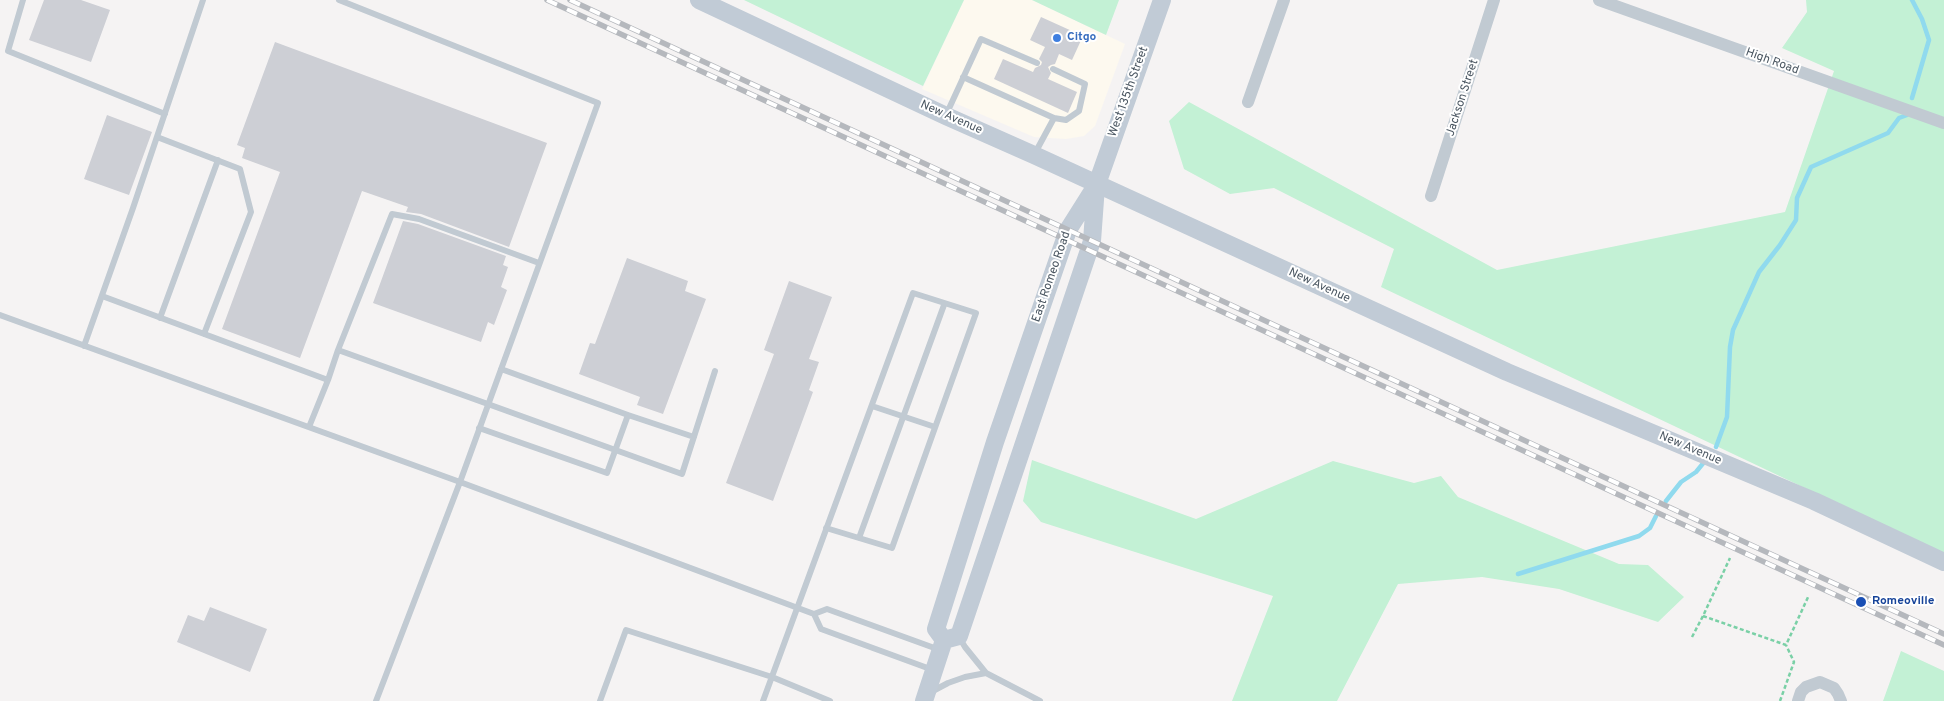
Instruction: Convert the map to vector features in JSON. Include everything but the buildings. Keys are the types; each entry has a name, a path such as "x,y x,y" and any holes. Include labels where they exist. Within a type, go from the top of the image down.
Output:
{"main road":[{"name":"New Avenue","path":"699,0 946,116 1507,372 1814,501 1944,562"},
{"name":"West 135th Street","path":"1097,184 1162,0"},
{"name":"East Romeo Road","path":"948,642 936,629 995,442 1068,230 1097,184"},
{"name":"East Romeo Road","path":"925,698 934,670 948,642 1092,241 1097,184"}],"street":[{"path":"1248,102 1284,0"},
{"name":"Jackson Street","path":"1431,196 1494,0"},
{"name":"High Road","path":"1599,0 1944,123"},
{"path":"1798,701 1801,692 1806,687 1820,682 1834,688 1841,701"}],"lane":[{"path":"23,0 8,51 165,114"},
{"path":"84,346 203,0"},
{"path":"339,0 598,103 460,482 376,701"},
{"path":"946,116 981,39 1037,63"},
{"path":"963,78 1054,118 1066,120 1079,111 1085,84 1052,69"},
{"path":"1034,155 1054,118"},
{"path":"157,138 240,169 251,212 204,334"},
{"path":"160,318 218,160"},
{"path":"309,427 392,214 419,219 540,263"},
{"path":"764,701 797,607 826,528 872,406 913,293 976,314 892,548 826,528"},
{"path":"102,296 328,380"},
{"path":"859,538 944,304"},
{"path":"0,315 797,607 814,614 821,629 934,670"},
{"path":"338,350 682,474 715,371"},
{"path":"501,369 694,437"},
{"path":"872,406 935,427"},
{"path":"479,428 607,473 628,415"},
{"path":"814,614 826,609 964,647 986,673 1040,701"},
{"path":"600,701 626,630 772,677 830,701"},
{"path":"925,698 948,683 986,673"}],"path":[{"path":"1692,637 1704,616 1730,558"},
{"path":"1786,645 1809,595"},
{"path":"1704,616 1786,645 1794,662 1780,701"}],"shaded area":[{"path":"964,0 1032,0 1125,44 1095,126 1084,136 1066,139 1034,137 922,89"}],"green space":[{"path":"744,0 964,0 923,86"},
{"path":"1032,0 1119,0 1106,35"},
{"path":"1806,0 1944,0 1944,554 1381,287 1394,249 1274,188 1230,194 1184,169 1169,121 1189,102 1497,270 1785,212 1834,71 1782,48 1807,12"},
{"path":"1032,460 1196,519 1333,461 1414,483 1441,476 1458,497 1619,564 1648,565 1684,597 1658,622 1559,589 1482,577 1398,584 1337,701 1232,701 1273,596 1041,522 1023,501"},
{"path":"1901,651 1944,671 1944,701 1883,701"}],"waterway":[{"path":"1912,0 1922,19 1929,40 1912,98"},
{"path":"1716,447 1727,417 1730,347 1733,330 1759,272 1796,220 1797,198 1811,167 1888,133 1899,118 1907,115"},
{"path":"1666,501 1681,482 1696,472 1705,461"},
{"path":"1518,574 1639,536 1650,528 1656,516"}],"railway":[{"path":"547,0 1944,645"},
{"path":"570,0 1944,634"}],"place":[{"name":"Citgo","path":"1057,38"},
{"name":"Romeoville","path":"1861,602"}]}
